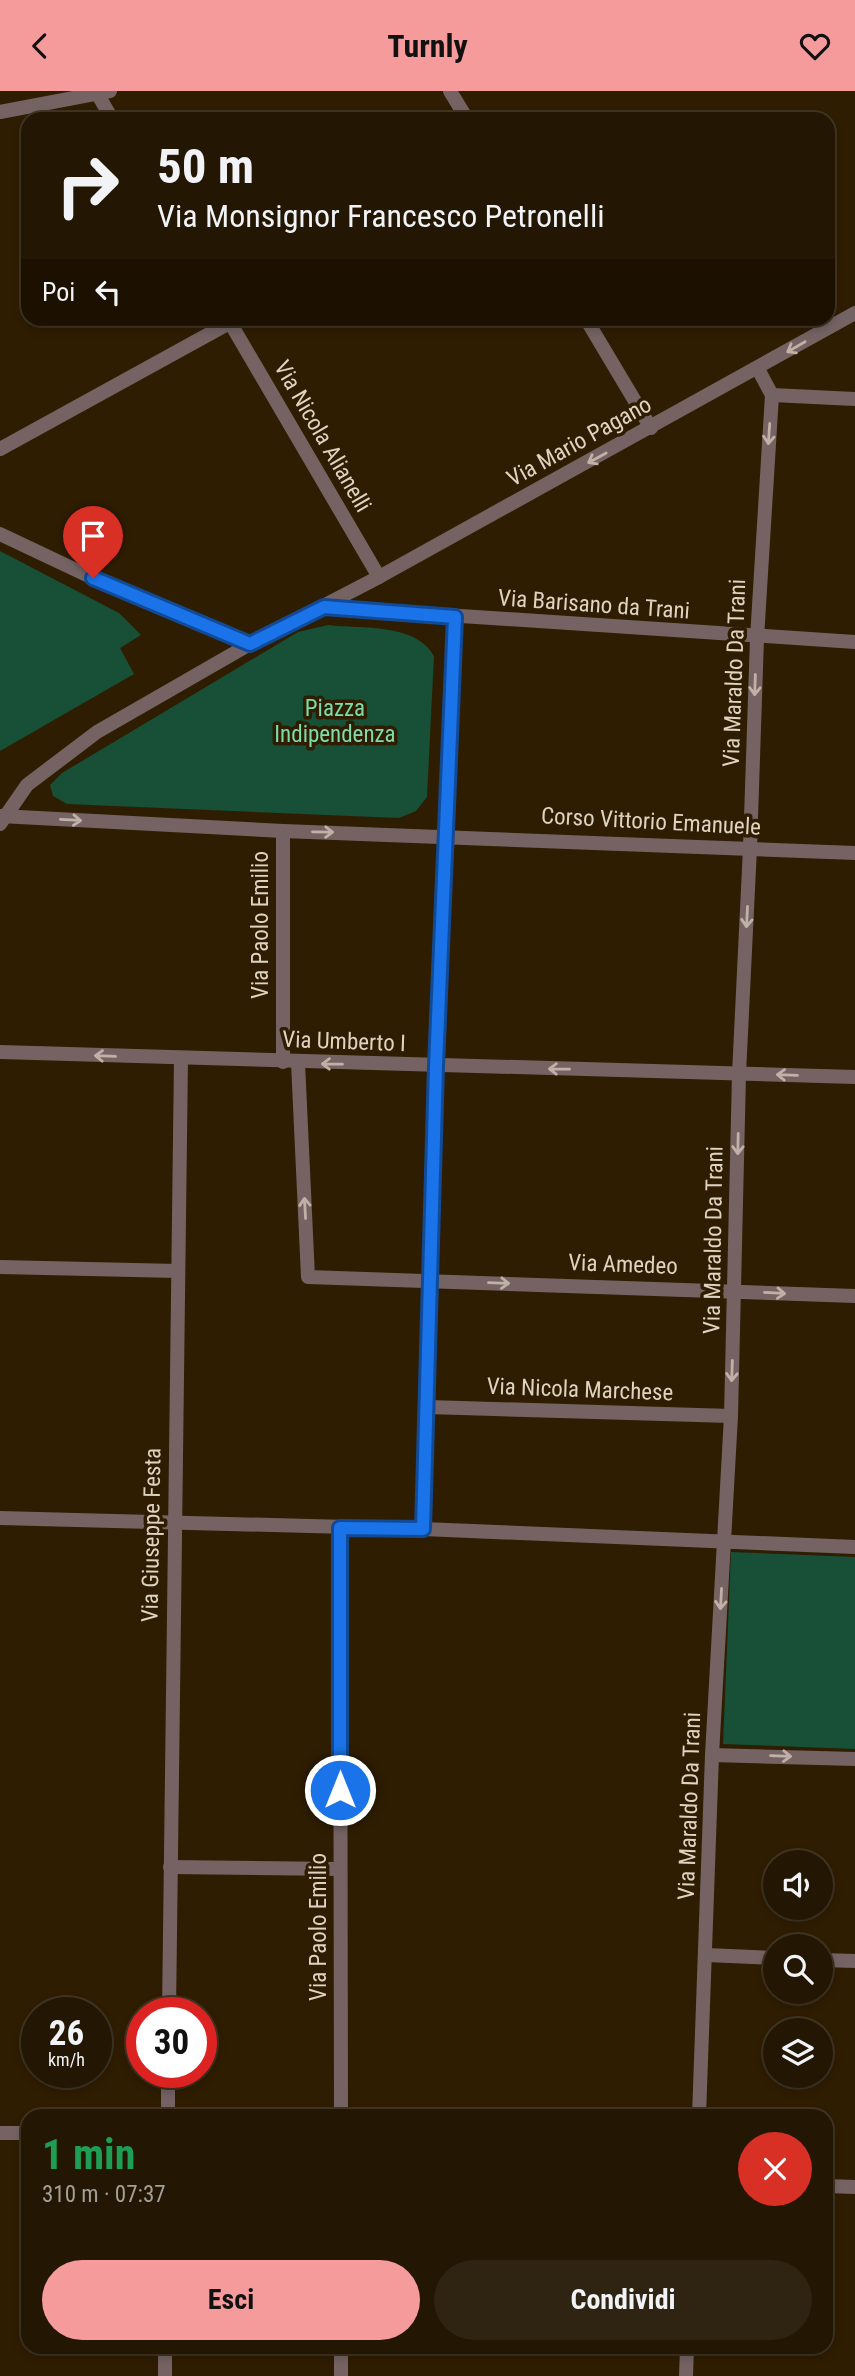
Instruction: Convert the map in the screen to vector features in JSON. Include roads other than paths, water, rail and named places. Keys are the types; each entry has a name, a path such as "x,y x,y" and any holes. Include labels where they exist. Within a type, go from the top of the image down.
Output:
{"street":[{"path":"450,91 463,112"},
{"path":"0,112 103,92 110,112"},
{"name":"Via Mario Pagano","path":"835,325 855,313"},
{"path":"0,449 220,326"},
{"name":"Via Nicola Alianelli","path":"232,326 379,577"},
{"path":"590,326 651,428"},
{"name":"Via Mario Pagano","path":"324,607 832,326"},
{"path":"758,369 772,395 855,399"},
{"name":"Via Maraldo Da Trani","path":"699,2109 707,1955 712,1755 731,1416 739,1074 757,638 772,395"},
{"path":"0,534 93,578 250,644"},
{"path":"1,819 27,785 97,732 250,644 324,607 455,617 436,1066 423,1529"},
{"name":"Via Barisano da Trani","path":"455,617 757,638 855,642"},
{"path":"1,819 446,835"},
{"name":"Via Paolo Emilio","path":"283,831 283,1062"},
{"name":"Corso Vittorio Emanuele","path":"446,835 855,853"},
{"name":"Via Umberto I","path":"0,1052 298,1063 855,1077"},
{"name":"Via Giuseppe Festa","path":"169,1997 181,1058"},
{"name":"Via Amedeo","path":"298,1063 308,1277 855,1296"},
{"path":"0,1267 178,1271"},
{"name":"Via Nicola Marchese","path":"428,1407 731,1416"},
{"path":"0,1518 423,1529 855,1547"},
{"name":"Via Paolo Emilio","path":"340,1528 341,2109"},
{"path":"712,1755 855,1759"},
{"path":"170,1867 340,1868"},
{"path":"707,1955 763,1957"},
{"path":"833,1960 855,1961"},
{"path":"168,2088 168,2109"},
{"path":"0,2133 21,2133"},
{"path":"833,2186 855,2187"},
{"path":"165,2354 165,2376"},
{"path":"341,2354 341,2376"},
{"path":"686,2376 687,2354"}],"park label":[{"name":"Piazza Indipendenza","path":"335,721"}]}
